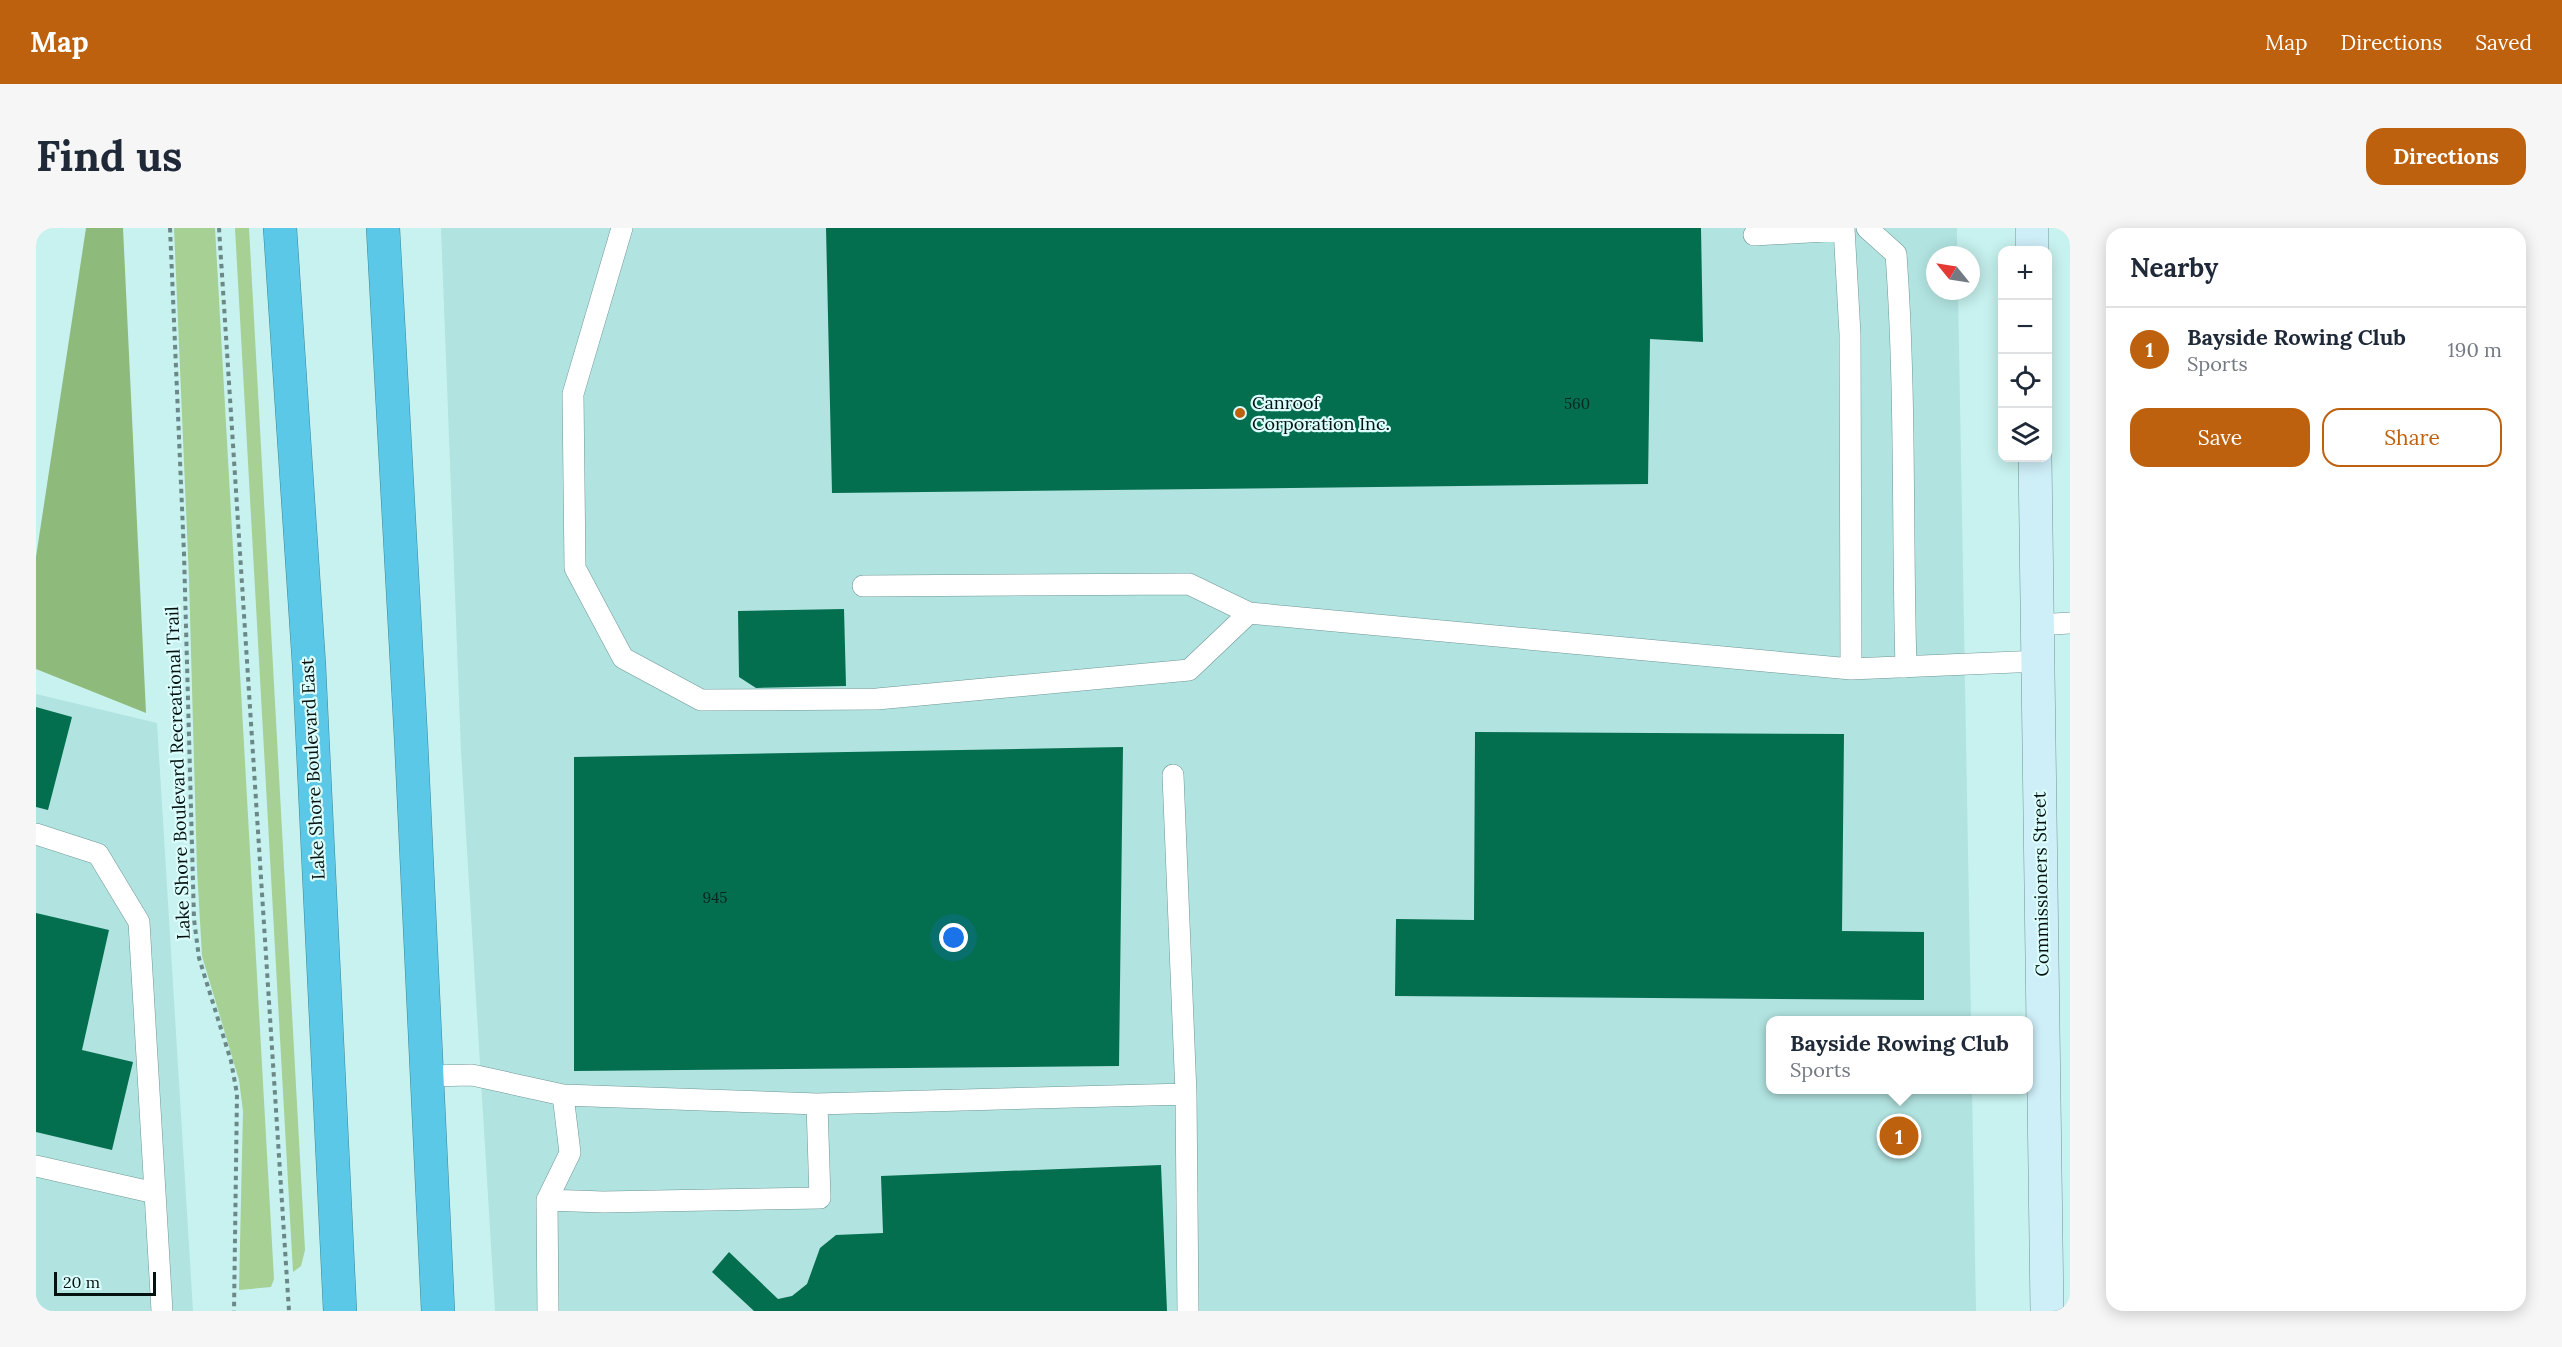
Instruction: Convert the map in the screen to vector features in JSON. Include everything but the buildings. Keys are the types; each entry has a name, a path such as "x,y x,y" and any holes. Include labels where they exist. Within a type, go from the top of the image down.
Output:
{"highway":[{"name":"Lake Shore Boulevard East","path":"280,228 309,665 340,1311"},
{"path":"383,228 438,1311"}],"street":[{"path":"2032,228 2032,246"},
{"name":"Commissioners Street","path":"2035,462 2047,1311"}],"lane":[{"path":"622,228 573,394 575,568 623,658 701,700 877,699 1189,670 1249,613"},
{"path":"1868,228 1896,254 1902,335 1906,668"},
{"path":"1754,235 1844,229 1850,334 1851,669"},
{"path":"863,586 1189,584 1249,613 1851,669 2038,661"},
{"path":"2037,625 2070,623"},
{"path":"1173,775 1186,1094 1188,1311"},
{"path":"36,834 98,854 138,922 162,1311"},
{"path":"427,1076 472,1075 563,1095 817,1104 1186,1094"},
{"path":"548,1311 547,1200 570,1154 563,1095"},
{"path":"547,1200 603,1202 820,1198 817,1104"},
{"path":"36,1166 155,1193"}],"path":[{"name":"Lake Shore Boulevard Recreational Trail","path":"170,228 184,554 194,919 199,958 231,1061 239,1110 234,1311"},
{"path":"219,228 289,1311"}],"shaded area":[{"path":"441,228 1957,228 1957,246 1926,246 1926,300 1958,300 1971,1016 1766,1016 1766,1094 1972,1094 1976,1311 495,1311 461,751"},
{"path":"36,694 157,723 193,1311 36,1311"}],"green space":[{"path":"86,228 123,228 146,713 36,669 36,557"},
{"path":"174,228 215,228 274,1279 271,1287 239,1290 243,1111 239,1080 202,956"},
{"path":"235,228 249,228 305,1250 301,1266 293,1272"}],"place":[{"name":"Canroof Corporation Inc.","path":"1240,413"},
{"name":"Bayside Rowing Club","path":"1899,1136"}]}
